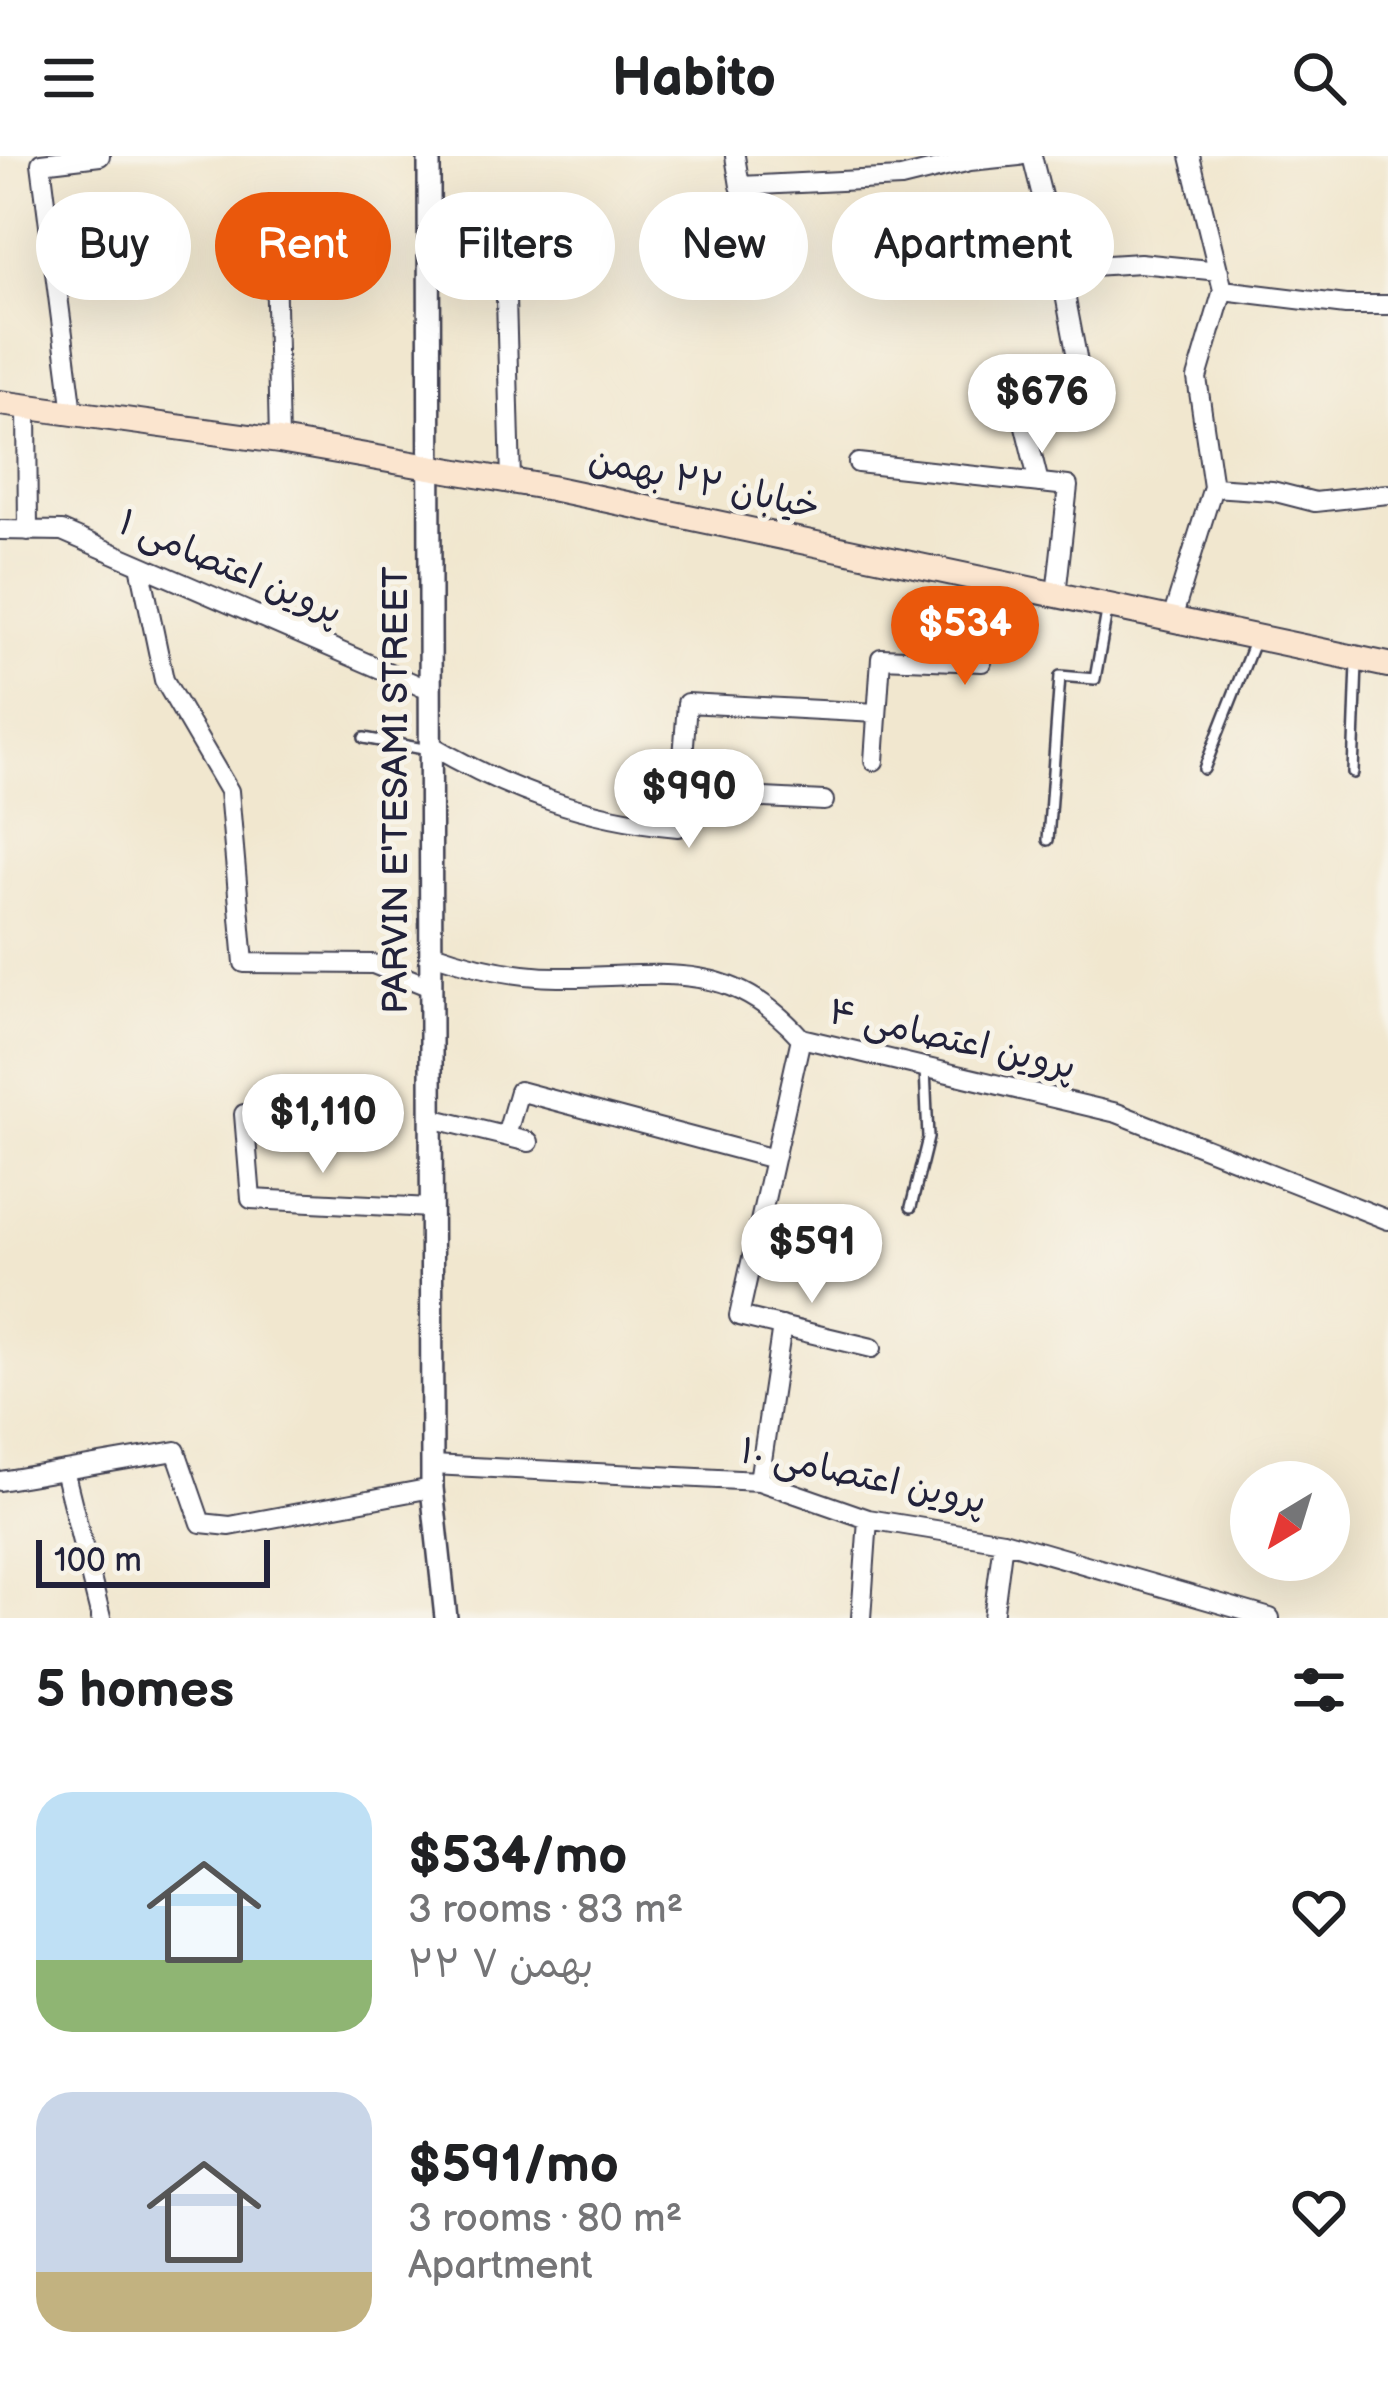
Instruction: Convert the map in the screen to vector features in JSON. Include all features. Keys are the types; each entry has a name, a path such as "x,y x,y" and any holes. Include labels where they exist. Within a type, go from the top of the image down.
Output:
{"main road":[{"name":"خیابان ۲۲ بهمن","path":"0,404 279,441 511,480 1388,664"}],"street":[{"path":"74,413 41,163 100,156"},
{"name":"PARVIN E'TESAMI STREET","path":"428,156 432,1477 446,1618"},
{"path":"735,156 740,186 901,178 970,161 1019,156"},
{"path":"1032,156 1041,192"},
{"path":"1172,619 1213,487 1198,378 1221,280 1190,156"},
{"path":"1114,265 1140,263 1346,305 1388,305"},
{"path":"276,300 279,441"},
{"path":"506,300 511,480"},
{"path":"1039,483 1022,414 1084,394 1066,300"},
{"path":"27,407 28,531"},
{"path":"858,463 1068,486 1056,595"},
{"path":"1213,487 1272,491 1315,502 1388,494"},
{"name":"پروین اعتصامی ۱","path":"0,530 62,531 429,690"},
{"path":"140,565 164,680 229,791 244,963 373,964 430,987"},
{"path":"874,761 881,658 982,662 994,583"},
{"path":"429,747 510,787 597,816 678,827 687,703 877,712"},
{"path":"681,794 824,801"},
{"name":"پروین اعتصامی ۴","path":"430,952 510,974 560,977 669,972 707,978 778,1012 801,1038 1117,1114 1388,1220"},
{"path":"801,1038 739,1316 872,1348"},
{"path":"506,1136 519,1091 774,1159"},
{"path":"244,1114 251,1199 431,1208"},
{"path":"431,1118 529,1142"},
{"path":"759,1481 782,1326"},
{"name":"پروین اعتصامی ۱۰","path":"64,1470 176,1451 201,1523 230,1526 432,1477 759,1481 868,1519 1003,1540 1270,1618"},
{"path":"0,1481 64,1470 101,1618"},
{"path":"861,1618 868,1519"},
{"path":"993,1618 1003,1540"}],"lane":[{"path":"1048,840 1060,676 1095,679 1108,606"},
{"path":"1204,769 1256,637"},
{"path":"1353,773 1358,658"},
{"path":"364,738 429,747"},
{"path":"911,1207 928,1138 926,1068"}]}
